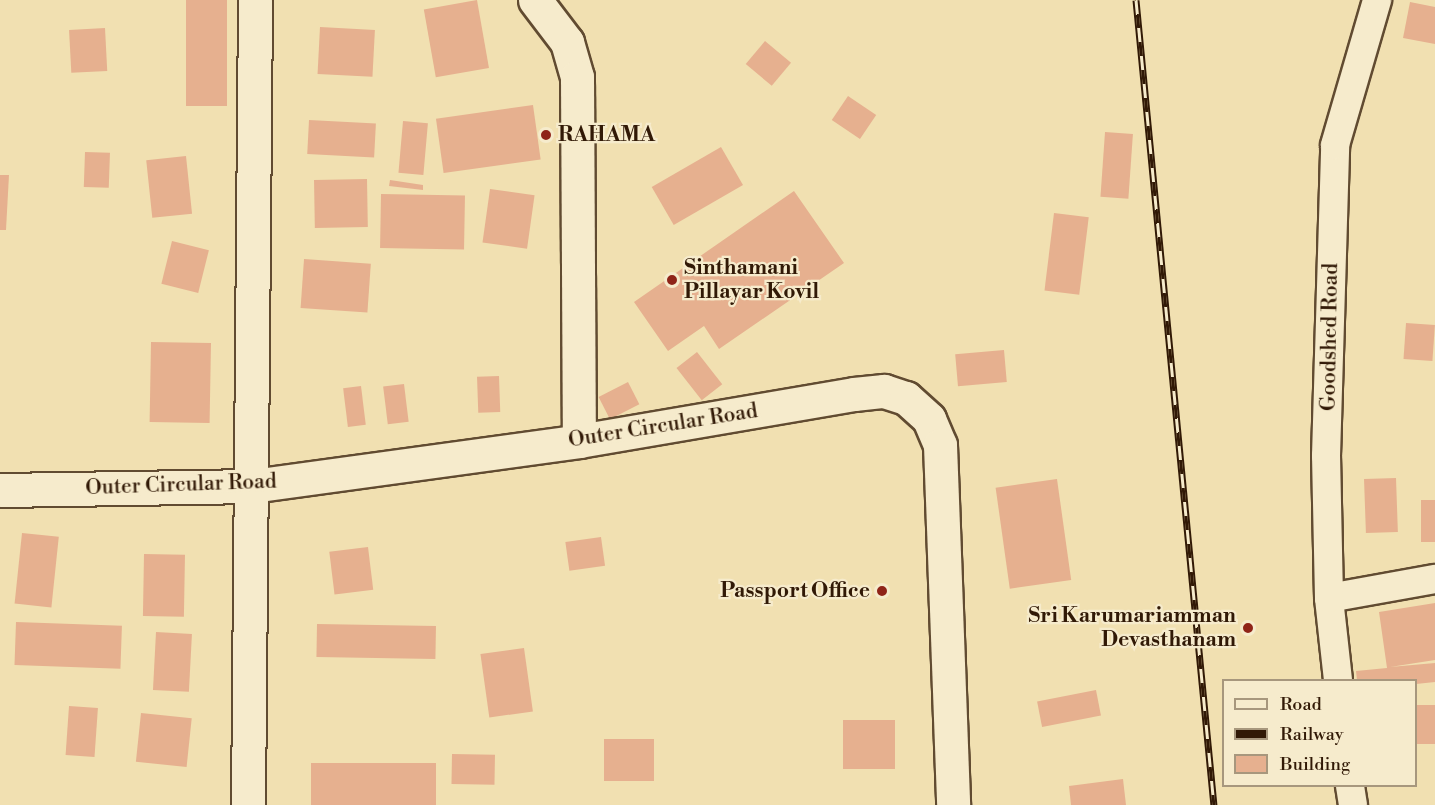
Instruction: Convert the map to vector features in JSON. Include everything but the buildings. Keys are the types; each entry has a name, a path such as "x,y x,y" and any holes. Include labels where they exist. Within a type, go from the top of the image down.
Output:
{"street":[{"path":"248,805 255,0"},
{"path":"535,0 567,42 577,77 579,441"},
{"name":"Goodshed Road","path":"1338,679 1329,598 1326,456 1335,146 1377,0"},
{"name":"Outer Circular Road","path":"0,490 252,486 579,441 884,391 906,398 929,419 940,444 953,805"},
{"path":"1329,598 1435,579"},
{"path":"1350,787 1353,805"}],"railway":[{"path":"1136,0 1214,805"}],"place":[{"name":"RAHAMA","path":"546,135"},
{"name":"Sinthamani Pillayar Kovil","path":"672,280"},
{"name":"Passport Office","path":"882,591"},
{"name":"Sri Karumariamman Devasthanam","path":"1248,628"}]}
